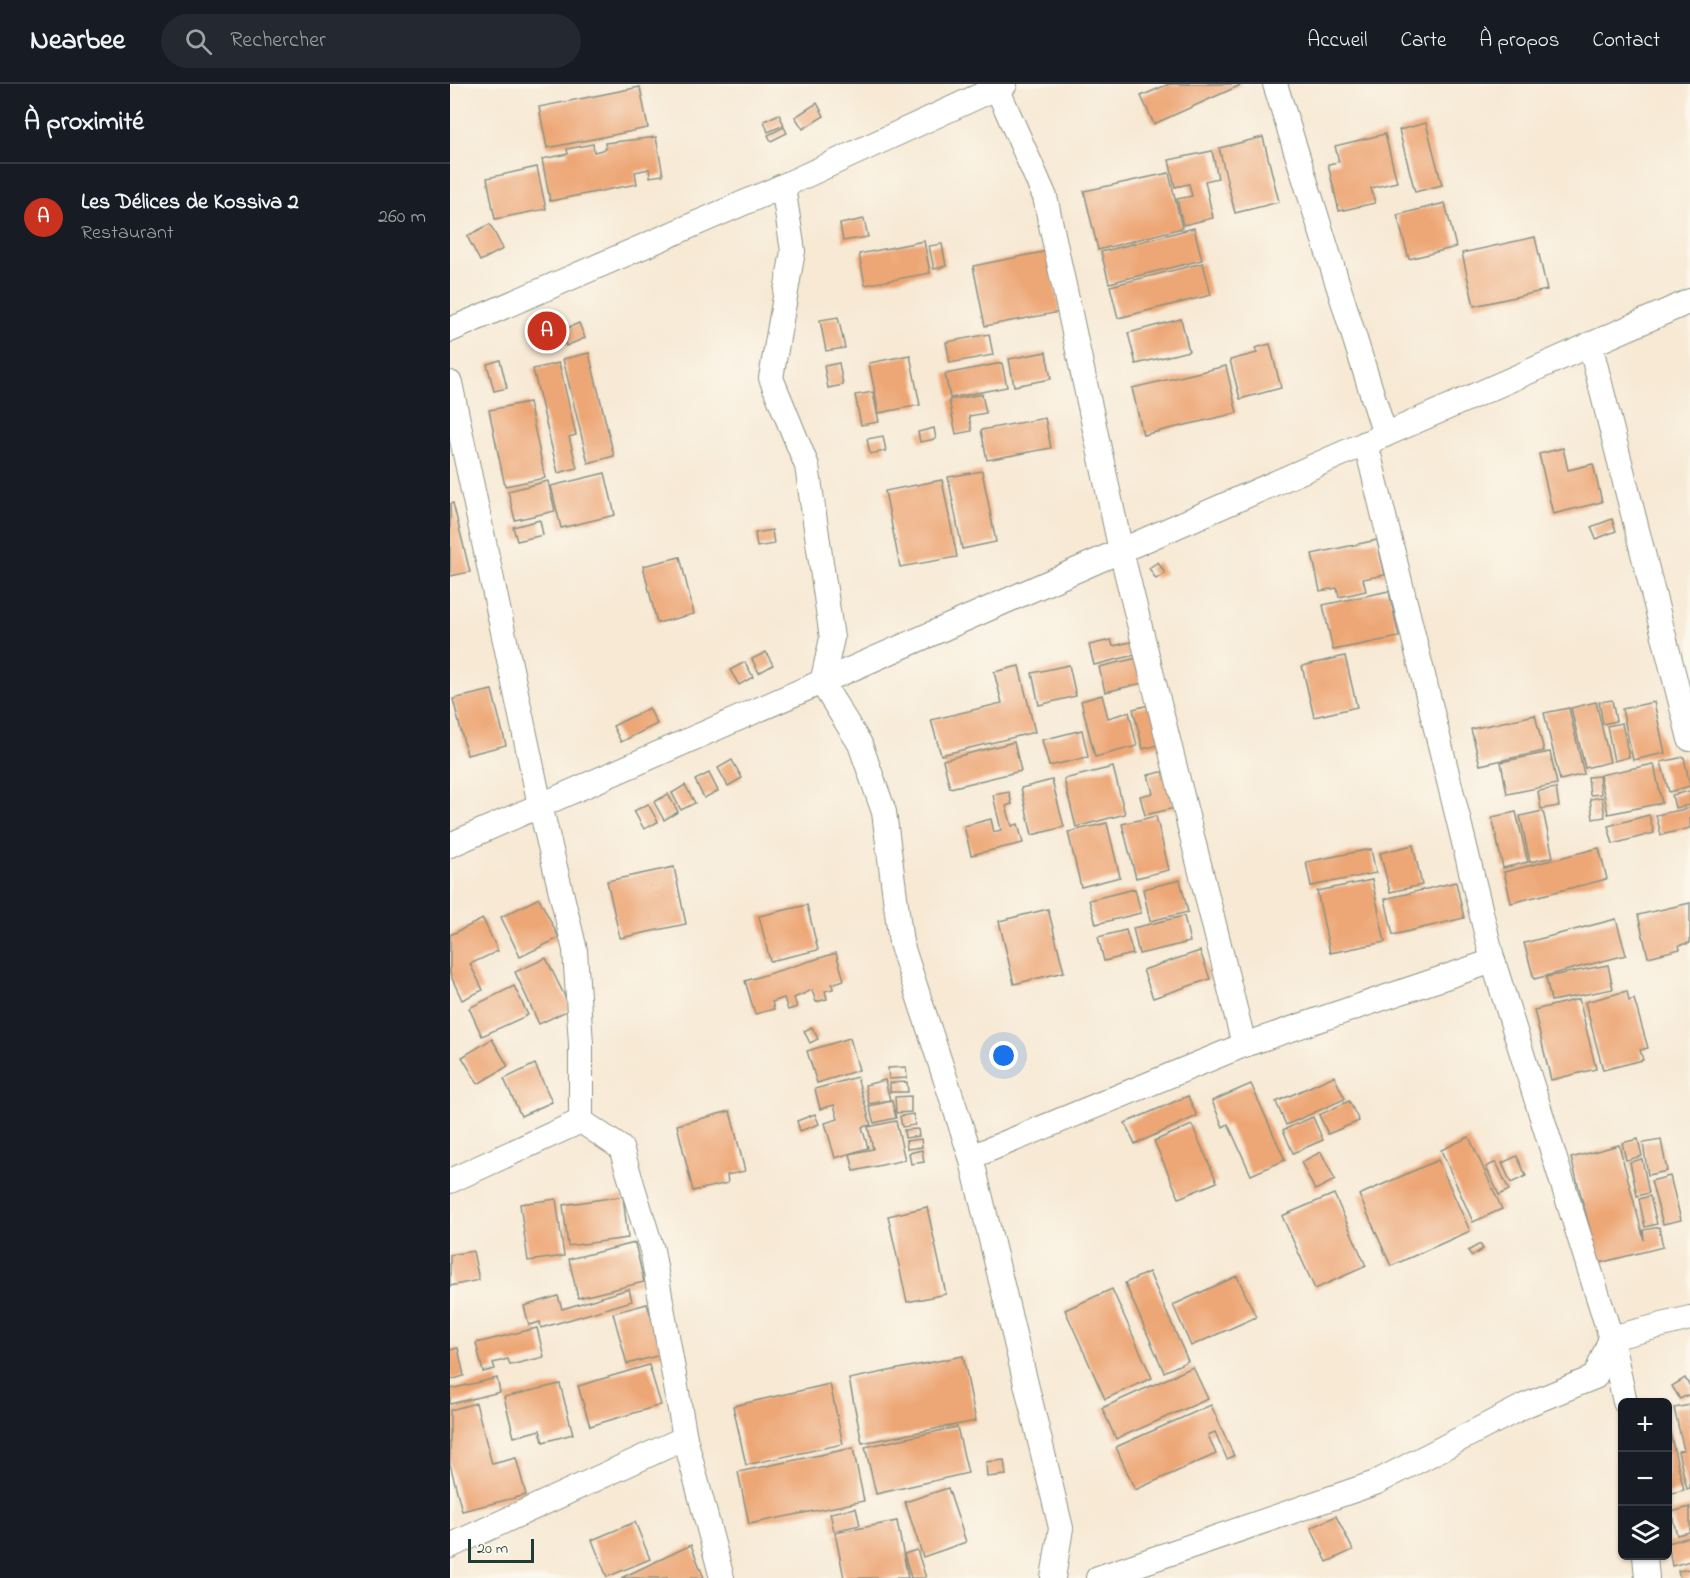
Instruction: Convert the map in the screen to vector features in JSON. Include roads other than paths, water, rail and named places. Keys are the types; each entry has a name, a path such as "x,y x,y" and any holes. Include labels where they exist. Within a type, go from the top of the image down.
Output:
{"street":[{"path":"1275,84 1376,439 1493,961 1611,1338 1624,1398"},
{"path":"450,330 783,186 1001,86 1045,197 1121,551 1244,1045"},
{"path":"783,186 793,251 771,378 807,466 832,638 822,683 860,744 884,812 901,943 971,1157 1061,1528 1053,1578"},
{"path":"450,845 1690,301"},
{"path":"1590,344 1690,739"},
{"path":"450,383 540,805 575,950 581,1044 581,1121"},
{"path":"971,1157 1244,1045 1493,961"},
{"path":"450,1181 581,1121"},
{"path":"581,1121 621,1148 652,1250 685,1438 722,1578"},
{"path":"1611,1338 1690,1318"},
{"path":"1098,1578 1375,1483 1526,1405 1595,1377 1611,1338"},
{"path":"450,1546 685,1438"},
{"path":"1645,1560 1647,1578"}],"place":[{"name":"Les Délices de Kossiva 2","path":"547,331"}]}
